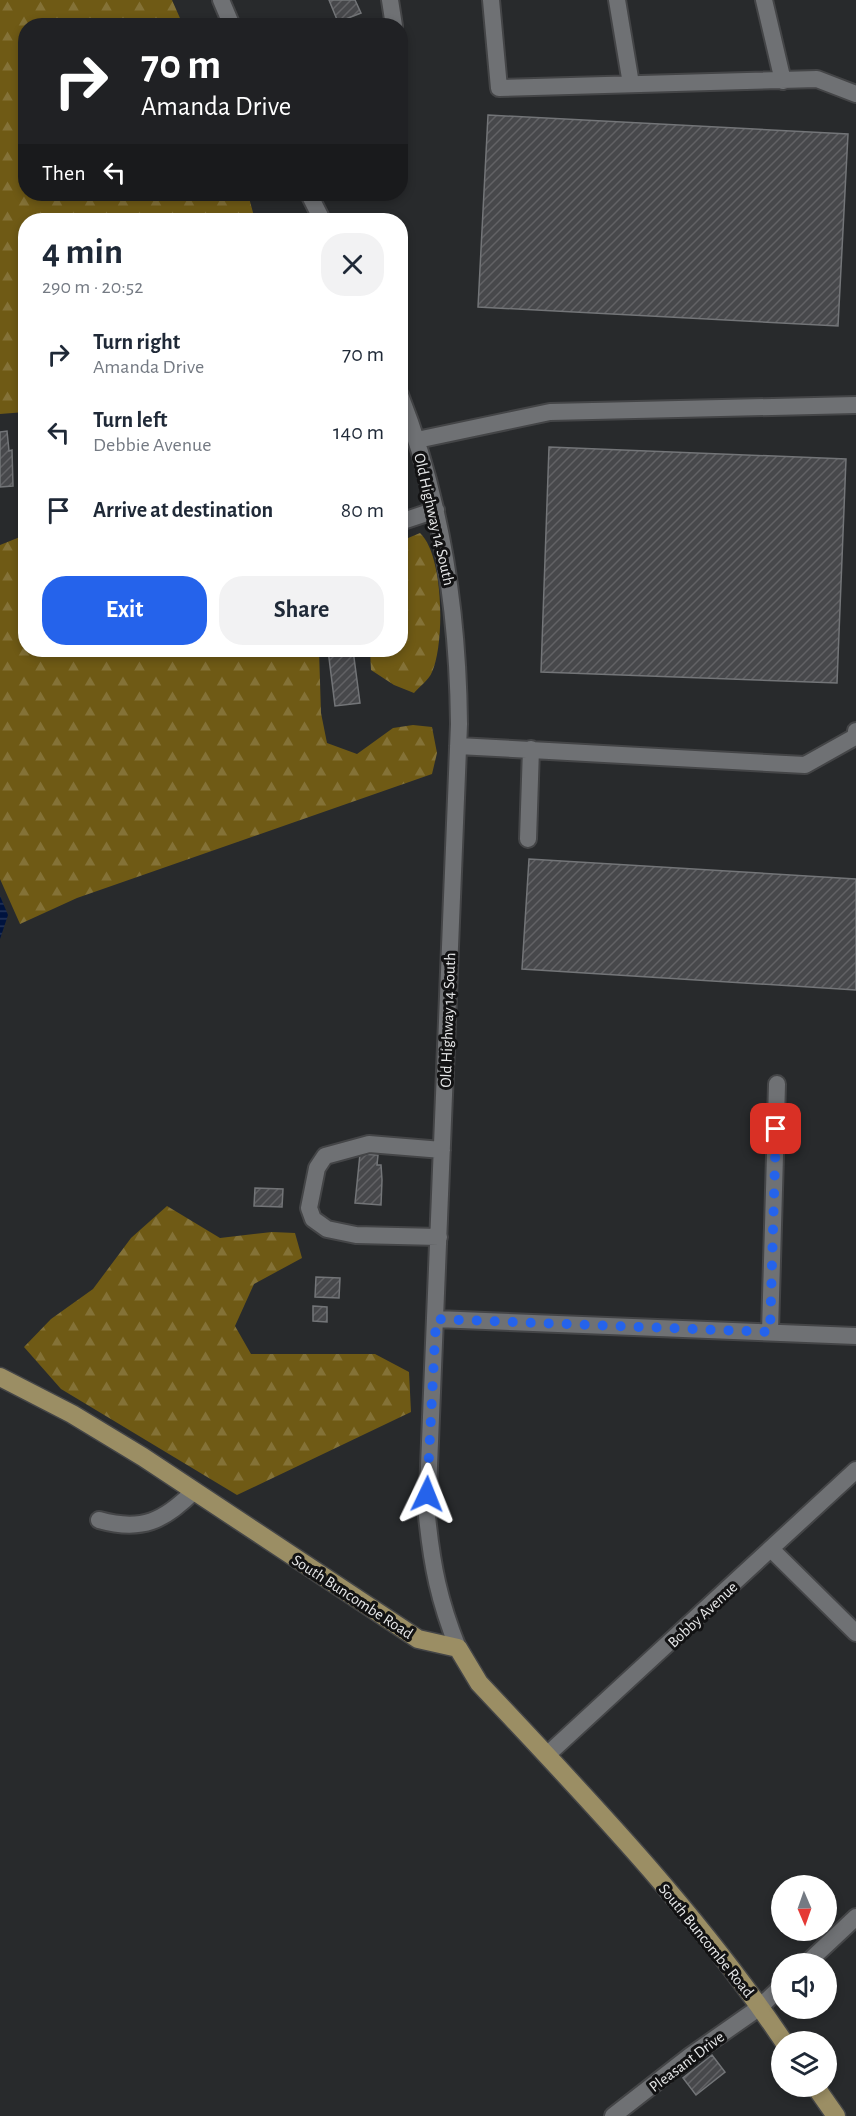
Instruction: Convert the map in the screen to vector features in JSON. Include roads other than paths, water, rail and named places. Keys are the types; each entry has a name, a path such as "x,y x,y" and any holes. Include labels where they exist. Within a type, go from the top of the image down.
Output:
{"main road":[{"name":"South Buncombe Road","path":"0,1377 72,1414 194,1491 418,1639 458,1648 479,1683 652,1872 760,2007 776,2031"},
{"path":"823,2097 836,2116"}],"street":[{"path":"221,0 229,18"},
{"path":"390,0 393,18"},
{"path":"491,0 499,88 817,79 856,94"},
{"path":"617,0 631,84"},
{"path":"764,0 783,81"},
{"path":"417,440 550,412 856,405"},
{"name":"Old Highway 14 South","path":"408,416 417,440 436,510 447,563 456,630 458,746 427,1516 431,1560 441,1606 458,1648"},
{"path":"408,519 436,510"},
{"path":"458,746 805,765 855,737 856,731"},
{"path":"528,839 531,749"},
{"path":"770,1332 777,1084"},
{"path":"439,1237 356,1235 327,1229 313,1219 309,1208 317,1168 325,1156 369,1144 442,1150"},
{"path":"436,1319 856,1336"},
{"name":"Bobby Avenue","path":"547,1755 772,1550 856,1470"},
{"path":"99,1520 117,1525 138,1526 159,1519 178,1507 194,1491"},
{"path":"772,1550 856,1633"},
{"path":"818,1953 856,1917"},
{"name":"Pleasant Drive","path":"613,2116 771,1996"}],"water":[{"path":"0,896 8,915 0,939"}]}
